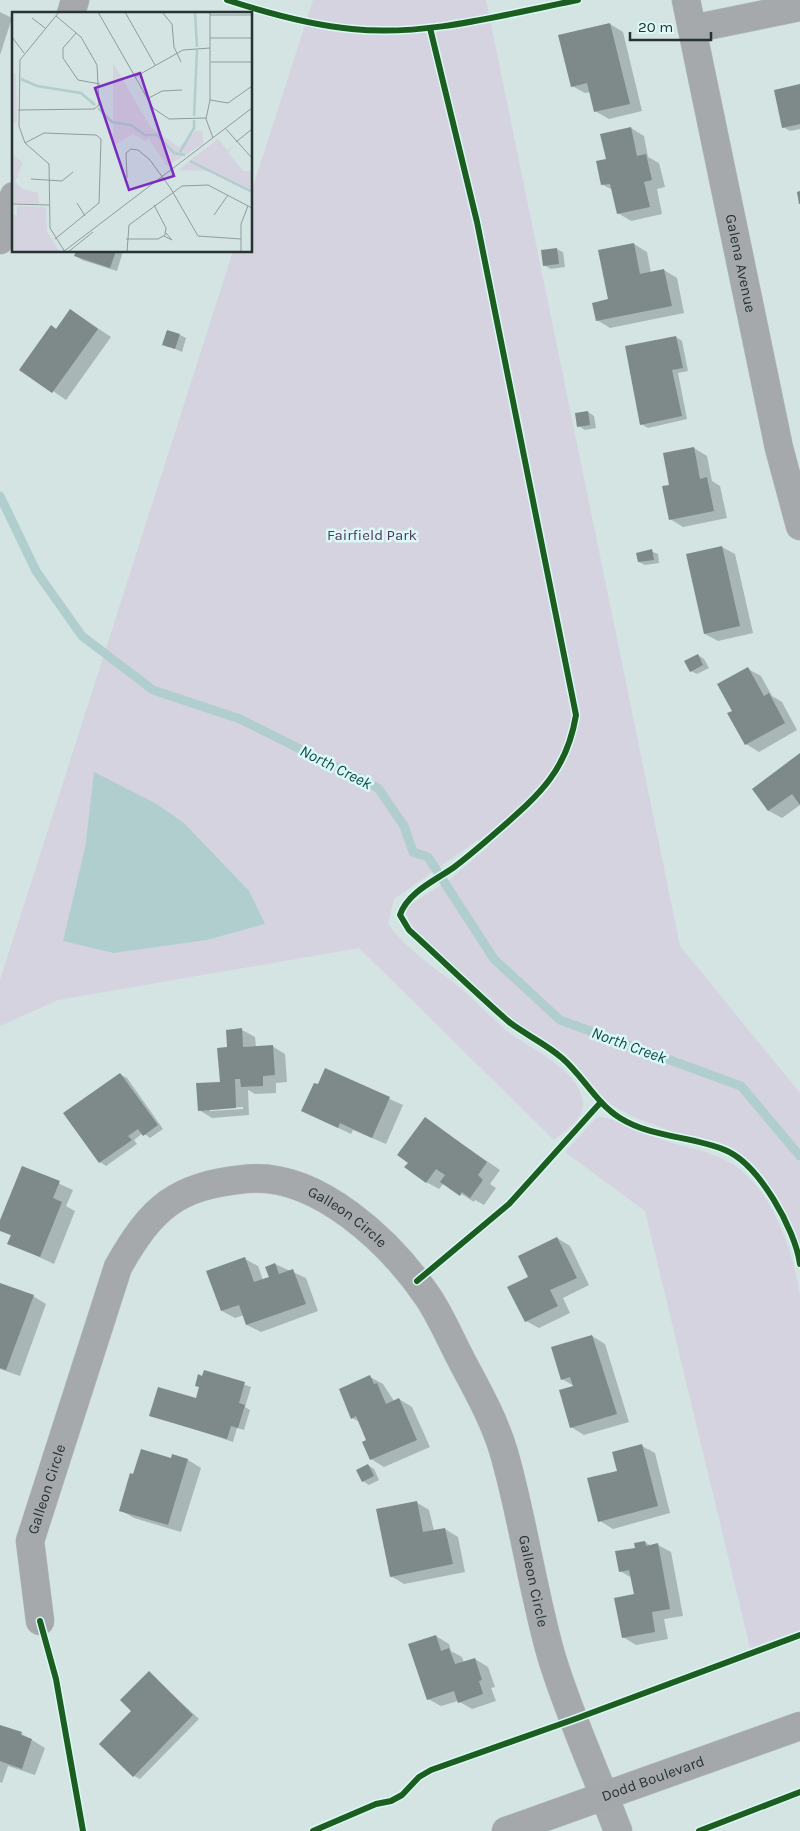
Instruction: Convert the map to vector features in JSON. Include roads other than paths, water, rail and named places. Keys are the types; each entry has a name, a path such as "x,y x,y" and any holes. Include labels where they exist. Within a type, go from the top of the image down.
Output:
{"street":[{"name":"Galena Avenue","path":"686,0 789,446 800,526"},
{"path":"692,29 800,6"},
{"path":"0,240 12,202"},
{"name":"Galleon Circle","path":"40,1621 30,1541 118,1267 135,1237 156,1211 188,1190 223,1181 257,1177 292,1184 331,1203 369,1230 402,1262 430,1299 478,1391 504,1451 552,1656 618,1831"},
{"name":"Dodd Boulevard","path":"506,1831 800,1726"}],"water":[{"path":"94,772 157,804 184,823 249,891 265,924 207,940 114,953 63,941 85,848"}],"waterway":[{"name":"North Creek","path":"0,496 36,571 82,636 153,690 240,719 378,788 404,826 413,852 428,857 494,959 560,1020 741,1086 800,1156"}],"park label":[{"name":"Fairfield Park","path":"372,535"}]}
